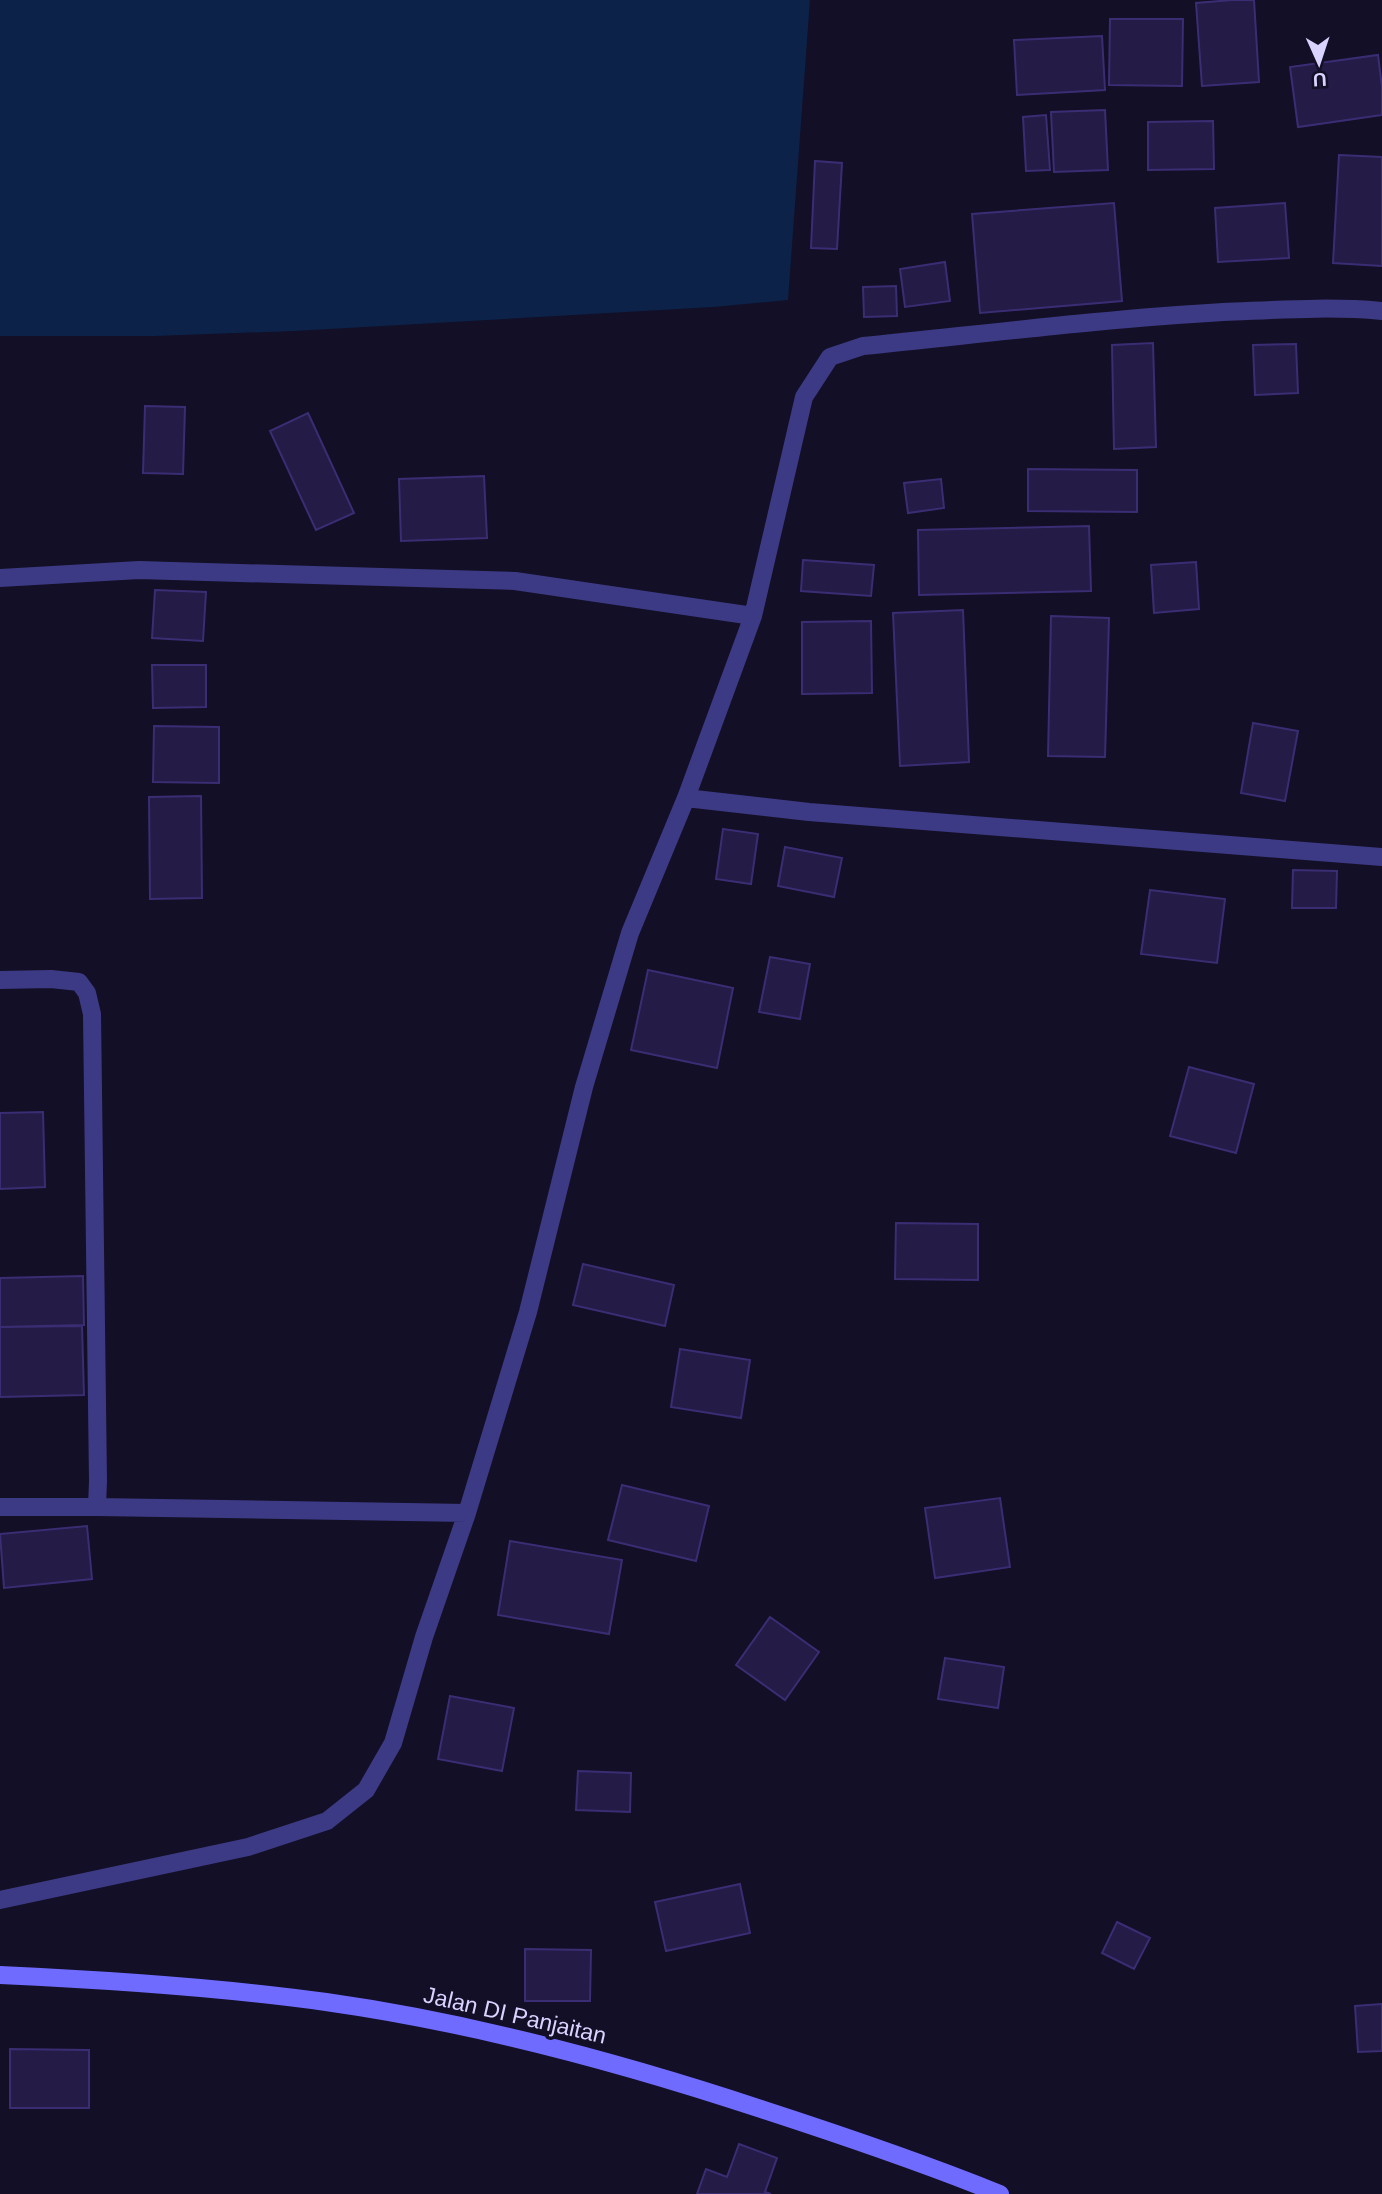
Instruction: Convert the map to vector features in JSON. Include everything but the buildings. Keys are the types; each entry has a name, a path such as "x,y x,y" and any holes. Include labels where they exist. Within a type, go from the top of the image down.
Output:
{"main road":[{"name":"Jalan DI Panjaitan","path":"0,1975 188,1987 326,2002 466,2027 579,2053 669,2078 942,2170 1000,2194"}],"street":[{"path":"0,1900 248,1847 327,1821 366,1790 393,1743 424,1637 467,1513 528,1312 584,1087 630,933 686,798 753,616 804,397 830,357 863,346 1156,316 1349,308 1382,311"},
{"path":"0,578 139,570 515,581 753,616"},
{"path":"686,798 809,812 1382,857"},
{"path":"0,980 51,979 79,982 87,993 92,1014 97,1507"},
{"path":"0,1507 467,1513"}],"water":[{"path":"0,0 810,0 788,300 713,307 294,331 155,336 0,336"}]}
